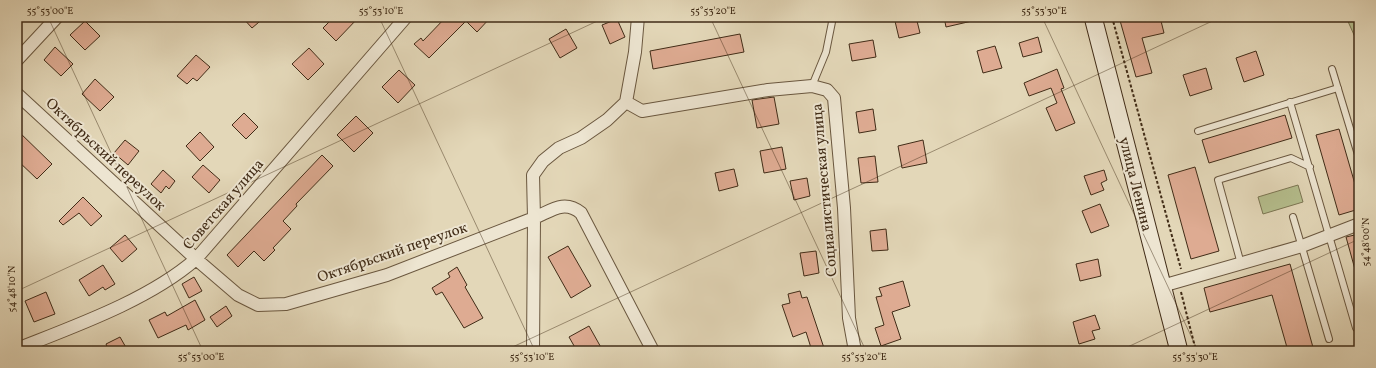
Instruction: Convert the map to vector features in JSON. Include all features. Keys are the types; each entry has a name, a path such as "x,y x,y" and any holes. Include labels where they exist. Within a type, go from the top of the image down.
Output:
{"main road":[{"name":"улица Ленина","path":"1093,17 1175,283 1179,351"}],"street":[{"path":"17,60 57,17"},
{"name":"Советская улица","path":"17,349 108,312 179,274 196,260 406,17"},
{"path":"533,351 533,175 543,161 559,148 581,138 607,120 626,102 635,52 638,17"},
{"name":"Социалистическая улица","path":"626,102 642,111 768,90 812,86 827,90 834,98 844,208 849,318 856,351"},
{"name":"Октябрьский переулок","path":"17,94 196,260 238,295 258,305 286,304 387,275 565,205 574,208 581,213 653,351"},
{"path":"1175,283 1302,246 1359,224"}],"lane":[{"path":"812,86 826,52 833,17"},
{"path":"1332,69 1359,158"},
{"path":"1198,130 1338,88"},
{"path":"1290,102 1330,234 1356,328 1359,330"},
{"path":"1241,264 1218,180 1291,158 1310,167"},
{"path":"1293,217 1329,339"}],"path":[{"path":"1112,17 1175,283 1196,351"}],"green space":[{"path":"1346,17 1359,17 1359,46"},
{"path":"1298,185 1303,202 1263,214 1258,197"}],"building":[{"path":"242,17 265,17 252,28"},
{"path":"334,17 359,17 336,41 323,28"},
{"path":"446,17 491,17 477,32 466,21 429,58 414,44 421,38 423,41"},
{"path":"894,17 916,17 920,33 899,38"},
{"path":"944,17 971,17 972,21 946,27"},
{"path":"1119,17 1160,17 1164,33 1142,38 1152,73 1136,77"},
{"path":"617,19 625,37 610,44 602,25"},
{"path":"85,21 100,36 85,50 70,35"},
{"path":"566,29 577,48 560,58 549,39"},
{"path":"740,34 744,52 653,69 650,51"},
{"path":"1038,37 1042,52 1023,57 1019,43"},
{"path":"873,40 876,57 852,61 849,44"},
{"path":"995,46 1002,68 983,73 977,51"},
{"path":"55,47 73,64 61,76 44,60"},
{"path":"309,48 324,64 308,80 292,64"},
{"path":"1256,51 1264,75 1244,82 1236,58"},
{"path":"196,55 210,67 197,81 193,78 187,84 177,76"},
{"path":"1206,68 1212,89 1190,96 1183,75"},
{"path":"1057,69 1064,88 1061,89 1075,123 1056,131 1046,108 1057,103 1051,88 1029,96 1024,83"},
{"path":"399,70 415,85 398,103 382,87"},
{"path":"95,79 114,97 100,111 82,94"},
{"path":"774,97 779,124 757,128 752,100"},
{"path":"873,109 876,130 859,133 856,112"},
{"path":"244,113 258,127 246,139 232,125"},
{"path":"1285,115 1292,138 1209,163 1202,140"},
{"path":"356,116 373,133 354,152 337,135"},
{"path":"1339,129 1359,198 1359,209 1339,215 1316,135"},
{"path":"17,130 52,164 37,179 17,160"},
{"path":"200,132 214,147 200,161 186,146"},
{"path":"125,140 139,151 128,165 114,153"},
{"path":"923,140 927,163 902,168 898,146"},
{"path":"782,147 786,169 764,173 760,151"},
{"path":"322,155 333,166 296,204 297,206 283,221 291,229 273,248 275,250 264,261 254,251 238,267 227,255"},
{"path":"875,156 878,182 861,183 858,158"},
{"path":"203,165 220,180 209,193 192,177"},
{"path":"1195,167 1219,251 1191,259 1168,175"},
{"path":"734,169 738,186 719,191 715,173"},
{"path":"163,170 175,181 169,189 166,186 161,193 151,184"},
{"path":"1104,170 1107,180 1101,183 1104,190 1091,195 1084,176"},
{"path":"807,178 810,196 794,200 790,181"},
{"path":"83,197 102,216 91,226 79,213 63,225 59,221"},
{"path":"1100,204 1109,226 1091,233 1082,211"},
{"path":"886,229 888,250 872,251 870,231"},
{"path":"1359,234 1359,273 1356,273 1346,237"},
{"path":"125,235 137,249 122,262 110,248"},
{"path":"568,246 591,286 571,298 548,257"},
{"path":"816,251 819,273 804,276 800,253"},
{"path":"1098,259 1101,276 1080,281 1076,264"},
{"path":"1290,264 1314,351 1288,351 1272,295 1210,312 1204,288"},
{"path":"103,265 115,284 105,290 103,287 89,296 79,280"},
{"path":"457,267 467,285 465,287 483,318 464,328 442,292 436,295 432,288 450,277 448,273"},
{"path":"194,277 202,291 189,298 182,284"},
{"path":"903,281 910,306 892,312 901,339 881,346 875,328 884,325 876,297 882,296 879,288"},
{"path":"800,291 802,298 807,297 825,351 812,351 806,332 793,337 782,305 790,303 788,294"},
{"path":"46,292 55,314 34,322 25,301"},
{"path":"195,300 205,320 188,330 186,325 158,338 149,320 165,312 167,316"},
{"path":"226,306 232,316 217,327 210,317"},
{"path":"1095,315 1100,329 1092,331 1095,339 1079,344 1073,322"},
{"path":"589,326 603,351 577,351 569,337"},
{"path":"120,337 128,351 109,351 106,344"}]}
